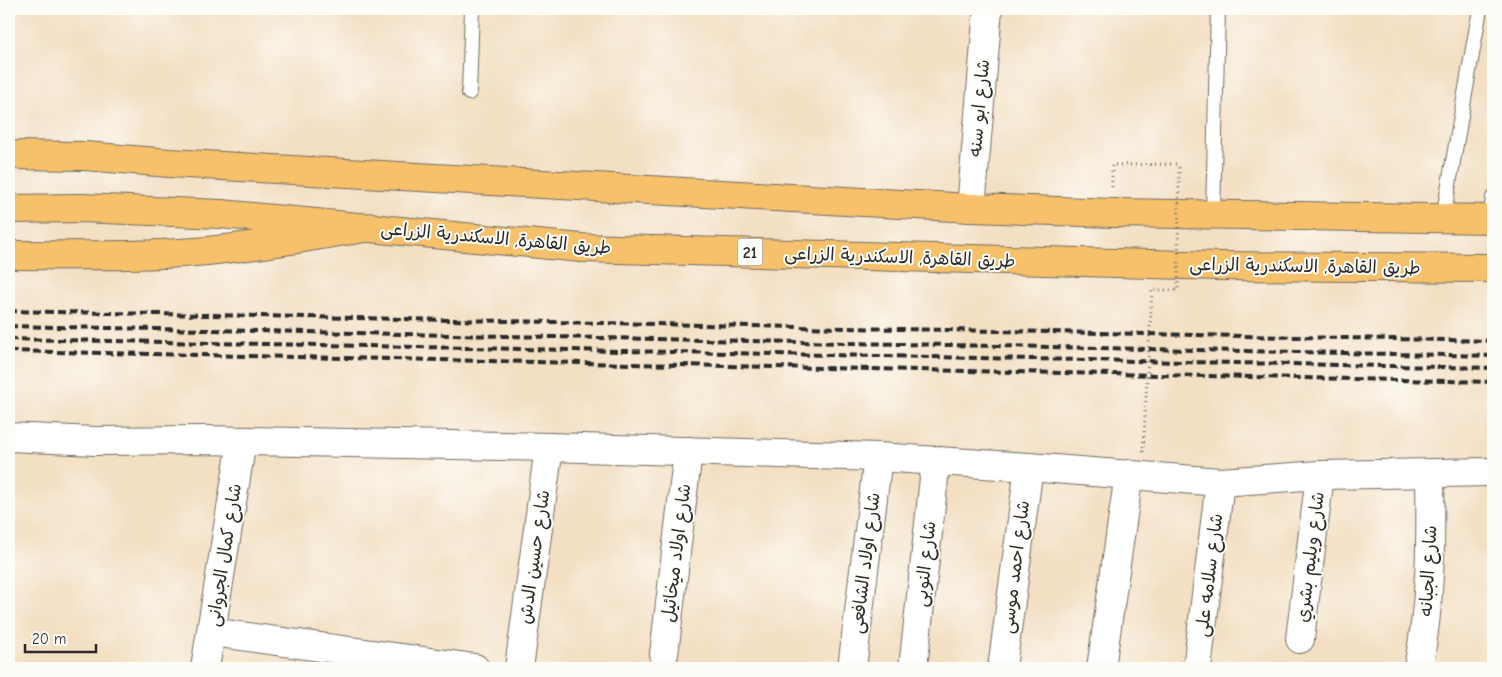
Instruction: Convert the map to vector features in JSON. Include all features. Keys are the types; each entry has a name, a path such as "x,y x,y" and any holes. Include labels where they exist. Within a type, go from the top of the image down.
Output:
{"highway":[{"path":"9,155 85,156 169,163 971,208 1112,213 1443,218 1492,212"},
{"name":"طريق القاهرة, الاسكندرية الزراعى","path":"9,209 81,208 221,214 582,248 1221,266 1493,268"},
{"path":"9,255 162,254 205,251 372,227"}],"street":[{"name":"شارع ابو سنه","path":"971,208 988,9"},
{"path":"9,436 95,441 242,441 549,446 878,457 1220,482 1320,475 1493,472"},
{"name":"شارع كمال الجروانى","path":"206,668 242,441"},
{"name":"شارع حسين الدش","path":"520,668 549,446"},
{"name":"شارع اولاد ميخائيل","path":"664,654 688,451"},
{"name":"شارع اولاد الشافعى","path":"852,668 878,457"},
{"name":"شارع النوبى","path":"913,668 936,460"},
{"name":"شارع احمد موسى","path":"1002,668 1028,467"},
{"path":"1101,668 1129,474"},
{"name":"شارع الجبانه","path":"1418,668 1424,640 1432,548 1430,474"},
{"name":"شارع ويليم بشري","path":"1300,639 1320,475"},
{"name":"شارع سلامه على","path":"1197,668 1220,482"},
{"path":"211,632 475,668"}],"lane":[{"path":"469,93 472,9"},
{"path":"1213,215 1218,9"},
{"path":"1443,218 1480,9"}],"path":[{"path":"1112,165 1179,164 1178,290 1152,290 1143,452"}],"railway":[{"path":"9,311 1493,341"},
{"path":"9,326 1493,356"},
{"path":"9,339 1493,368"},
{"path":"9,351 1493,382"}]}
